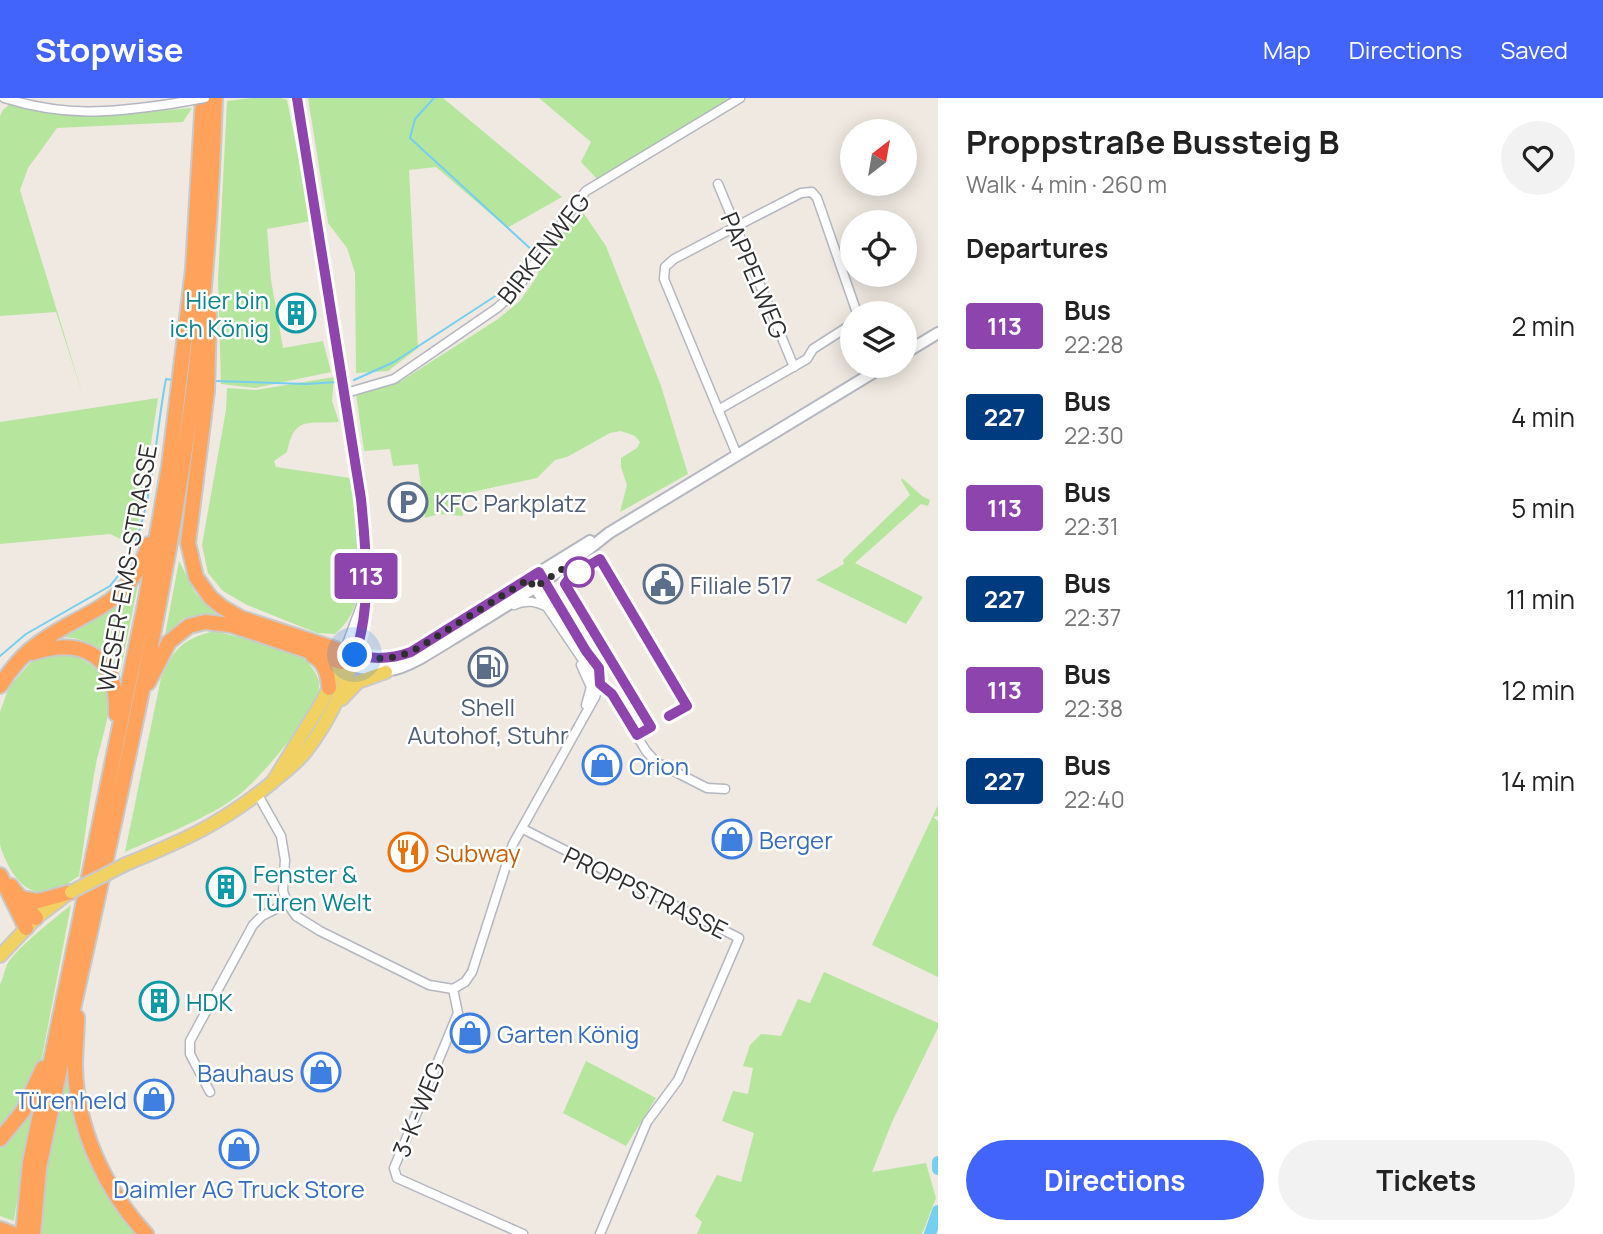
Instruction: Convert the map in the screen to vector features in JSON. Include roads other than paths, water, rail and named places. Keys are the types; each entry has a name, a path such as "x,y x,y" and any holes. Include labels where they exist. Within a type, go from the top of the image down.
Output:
{"highway":[{"name":"WESER-EMS-STRASSE","path":"78,991 172,526 194,383 193,269 204,98"},
{"path":"215,98 206,262 211,270 194,383 188,543 196,576 210,597 222,607 241,618 348,659"},
{"name":"WESER-EMS-STRASSE","path":"54,1041 160,521 194,383"},
{"path":"0,686 13,668 43,640 105,606 122,592 143,561 160,521"},
{"path":"137,706 162,651 176,635 189,626 205,622 231,625 309,651 348,659"},
{"path":"27,654 52,647 74,646 103,664 113,681 115,692 116,745"},
{"path":"309,651 326,668 329,688"},
{"path":"0,876 20,898 31,923"},
{"path":"0,876 31,923"},
{"path":"20,898 38,901 71,892"},
{"path":"23,1234 78,991"},
{"path":"78,991 75,1068 89,1142 110,1185 146,1234"},
{"path":"0,1139 27,1104 54,1041"},
{"path":"33,1234 28,1216 30,1163 54,1041"},
{"path":"0,1229 13,1234"}],"main road":[{"path":"917,346 938,333"},
{"path":"335,702 343,698 358,682 403,668 421,659 506,606 536,580 595,538 609,533 864,378"},
{"path":"348,659 398,657 411,652 536,580"},
{"path":"348,659 386,672"},
{"path":"272,783 307,730 348,659"},
{"path":"0,956 31,923 71,892 126,864 206,830 258,795 306,751 335,702 348,659"}],"street":[{"path":"0,104 3,98 53,110 88,113 123,111 204,98"},
{"path":"296,98 346,393 366,544 365,596 348,659"},
{"name":"BIRKENWEG","path":"346,393 394,379 497,308 516,291 586,191 740,98"},
{"name":"PAPPELWEG","path":"718,184 793,367"},
{"path":"737,455 663,273 669,262 801,193 812,192 815,194 853,301"},
{"path":"718,410 807,359 813,349 840,332"},
{"path":"536,580 548,607 596,685 612,694 646,751 656,762 707,788 725,789"},
{"path":"258,795 281,836 285,860 283,891 296,916 306,924 429,985 453,989 465,982 472,972 516,838 595,697 599,668 536,580"},
{"path":"506,606 522,601 548,607"},
{"name":"PROPPSTRASSE","path":"523,829 739,938 678,1080 647,1122 600,1234"},
{"path":"210,1092 190,1054 190,1041 253,925 262,916 288,903"},
{"name":"3-K-WEG","path":"453,989 458,1013 394,1168 397,1178 523,1234"}],"waterway":[{"path":"354,380 394,362 500,293 513,281 533,251 410,138 415,119 434,98"},
{"path":"0,656 26,634 110,586 125,565 144,516 166,379 174,380"},
{"path":"215,381 306,384 337,382"},
{"path":"938,1162 938,1169"},
{"path":"930,1234 938,1211"}],"place":[{"name":"Hier bin ich König","path":"296,313"},
{"name":"KFC Parkplatz","path":"408,502"},
{"name":"Filiale 517","path":"663,584"},
{"name":"Shell Autohof, Stuhr","path":"488,667"},
{"name":"Orion","path":"602,765"},
{"name":"Berger","path":"732,839"},
{"name":"Subway","path":"408,852"},
{"name":"Fenster & Türen Welt","path":"226,887"},
{"name":"HDK","path":"159,1001"},
{"name":"Garten König","path":"470,1033"},
{"name":"Bauhaus","path":"321,1072"},
{"name":"Türenheld","path":"154,1099"},
{"name":"Daimler AG Truck Store","path":"239,1149"}]}
